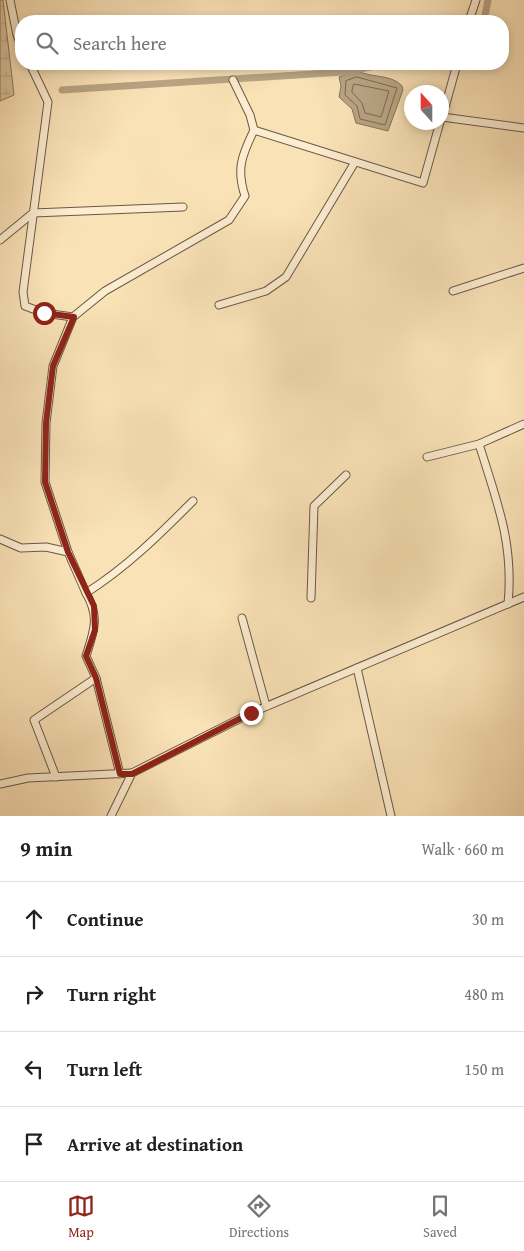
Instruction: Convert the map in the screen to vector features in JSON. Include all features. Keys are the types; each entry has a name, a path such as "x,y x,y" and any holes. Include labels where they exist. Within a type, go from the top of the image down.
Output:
{"street":[{"path":"10,0 15,25"},
{"path":"471,15 476,0"},
{"path":"33,70 48,102 23,292 25,306 44,313 74,317"},
{"path":"449,93 455,70"},
{"path":"120,774 96,678 86,656 95,630 94,606 86,593 68,552 45,482 46,423 53,366 74,317 105,291 229,220 245,196 239,178 243,152 254,130 250,115 233,80"},
{"path":"449,119 524,128"},
{"path":"254,130 423,183 438,130"},
{"path":"219,305 266,291 286,277 355,162"},
{"path":"0,240 34,213 183,207"},
{"path":"452,291 524,268"},
{"path":"427,457 479,444 524,424"},
{"path":"479,444 507,540 510,576 508,604"},
{"path":"311,598 314,506 346,475"},
{"path":"86,593 114,575 136,557 193,501"},
{"path":"0,539 21,548 46,547 68,552"},
{"path":"0,784 28,778 132,774 266,706 524,598"},
{"path":"242,618 266,706"},
{"path":"357,668 391,816"},
{"path":"56,777 34,720 96,678"},
{"path":"111,816 132,774"}],"green space":[{"path":"0,0 3,0 14,95 0,101"}],"water":[{"path":"358,71 393,80 402,86 403,90 388,131 356,123 352,109 339,97 341,86 339,77"}],"waterway":[{"path":"485,15 488,0"},
{"path":"62,90 354,70"}],"route":[{"path":"44,313 74,317 53,366 46,423 45,482 68,552 86,593 94,606 95,630 86,656 96,678 120,774 132,774 251,713"}]}
